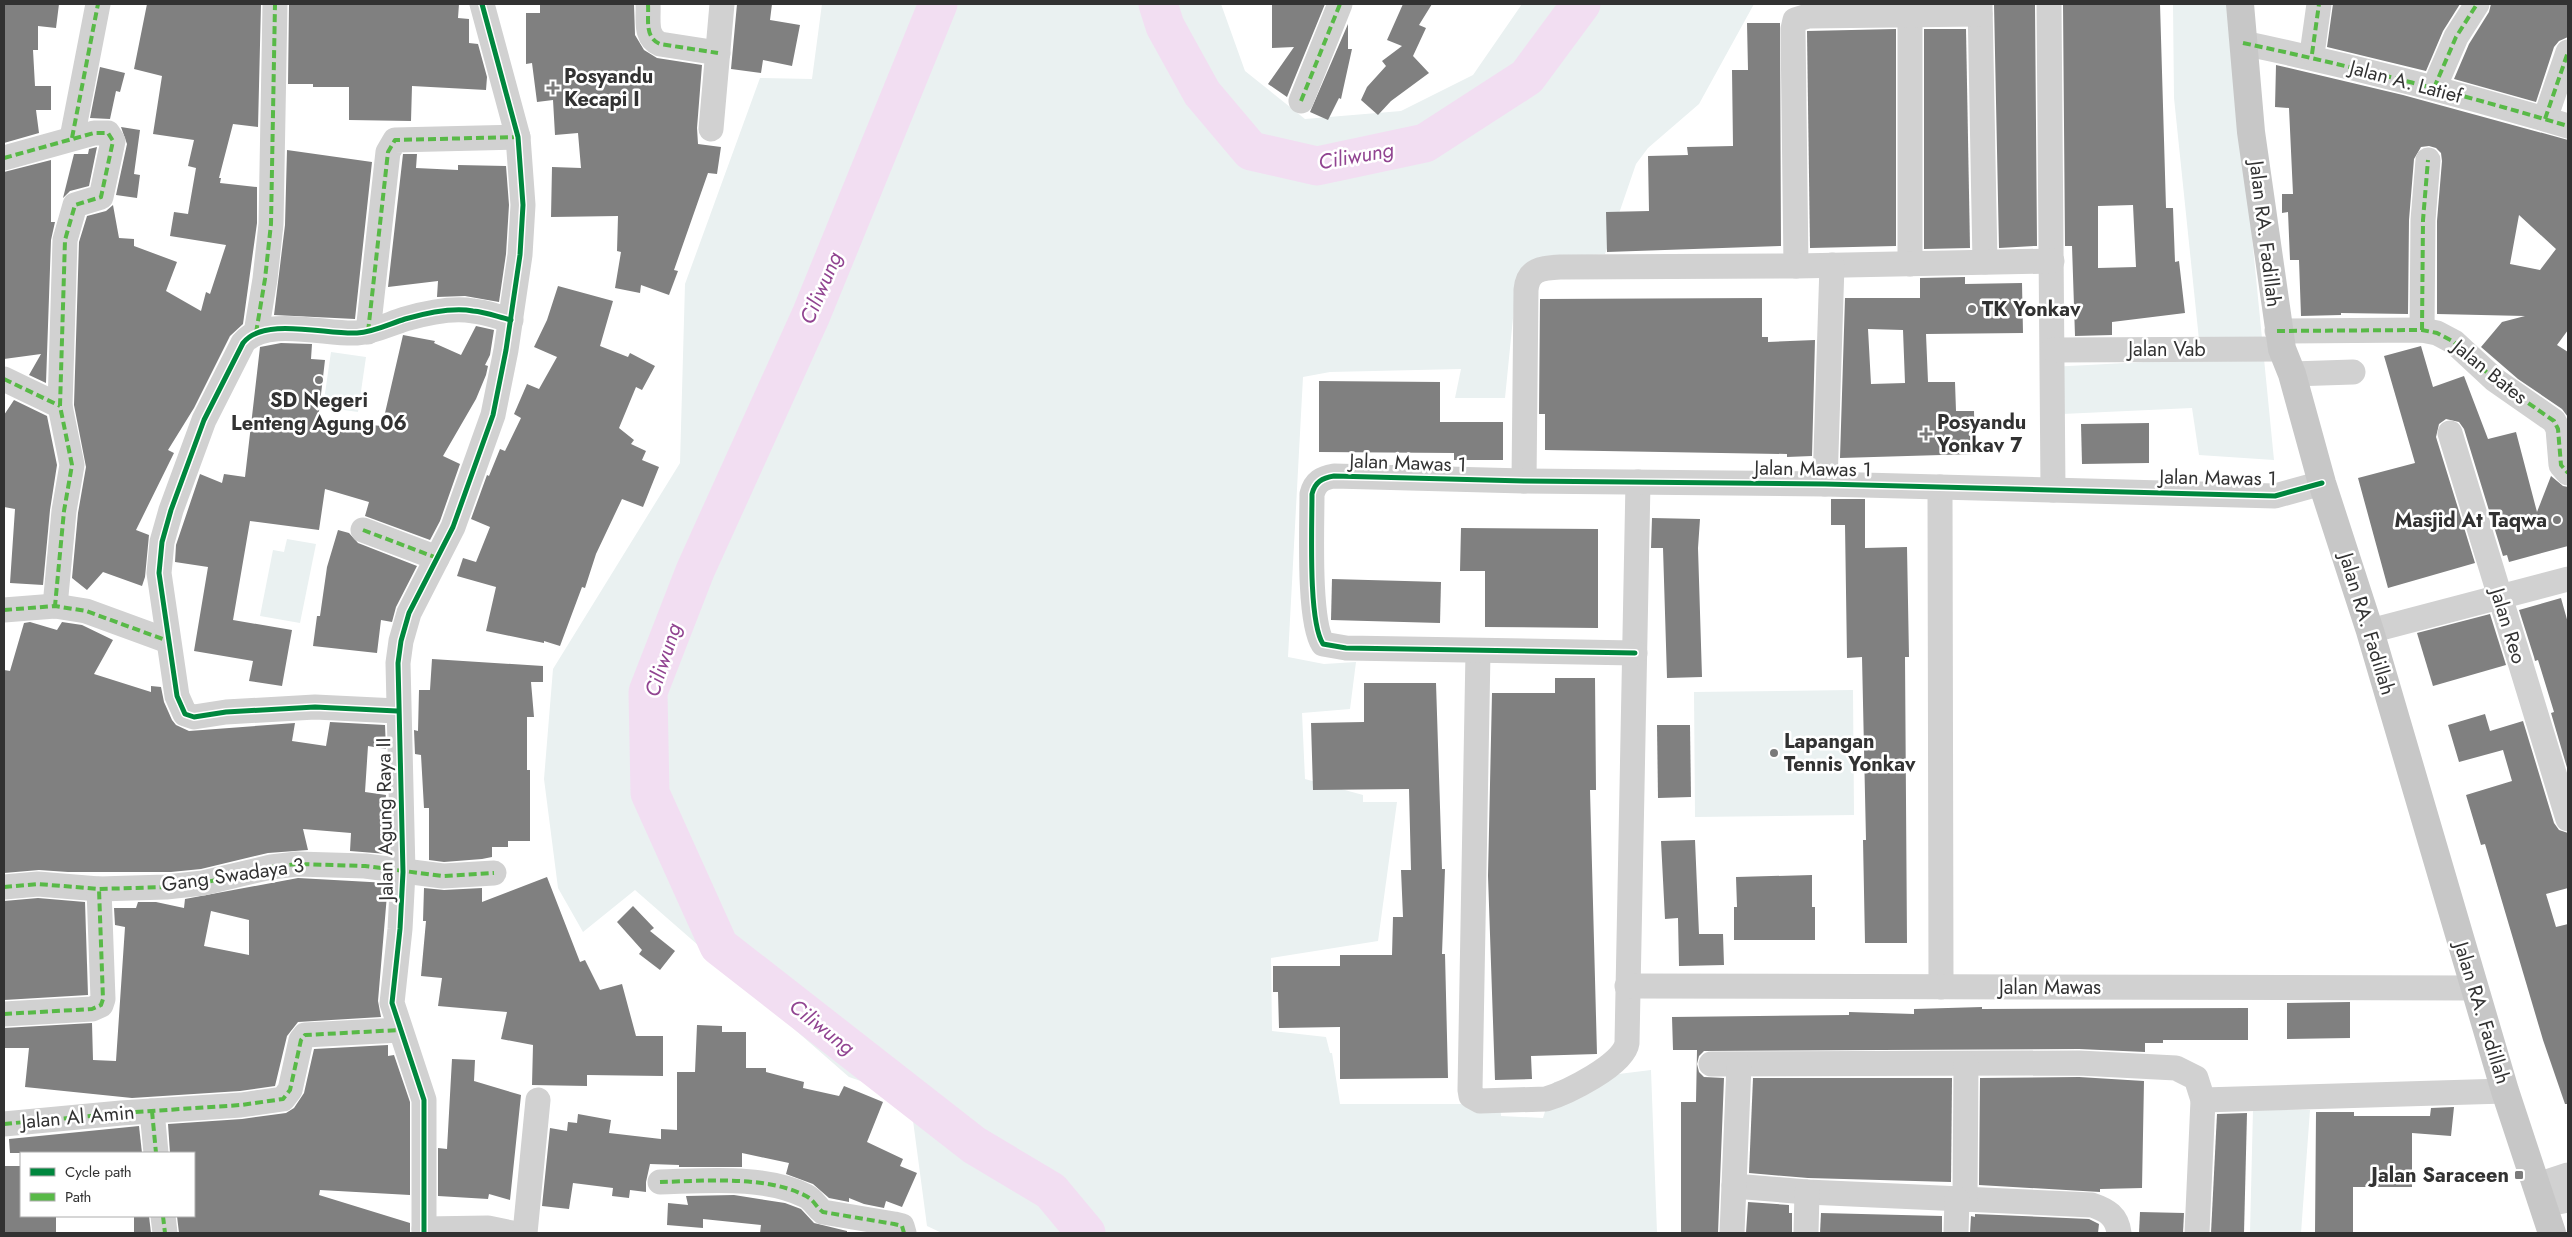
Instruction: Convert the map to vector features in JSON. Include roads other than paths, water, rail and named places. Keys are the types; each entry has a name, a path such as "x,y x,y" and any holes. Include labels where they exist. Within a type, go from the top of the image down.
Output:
{"main road":[{"name":"Jalan RA. Fadillah","path":"2240,4 2251,132 2279,340 2292,374 2322,484 2370,631 2505,1091 2549,1196 2552,1233"}],"street":[{"path":"72,138 98,4"},
{"path":"256,333 266,280 271,224 275,4"},
{"path":"648,4 649,33 653,40 660,44 718,52"},
{"path":"711,129 722,4"},
{"path":"1301,101 1340,4"},
{"path":"2049,4 2053,490"},
{"path":"2312,54 2319,4"},
{"path":"2434,88 2456,37 2477,4"},
{"name":"Jalan Agung Raya II","path":"424,1231 424,1100 420,1082 392,1003 400,929 403,872 397,711 398,663 404,629 415,599 437,558 463,502 493,415 510,320 523,228 524,205 518,136 489,6"},
{"path":"1796,266 1794,24 1800,17 1910,9 1980,9 1986,262"},
{"path":"1910,9 1910,264"},
{"name":"Jalan A. Latief","path":"2243,43 2312,57 2557,122"},
{"path":"2557,122 2568,52"},
{"path":"4,158 72,138 104,132 112,136 112,149 101,197 75,206 65,240 60,406 72,465 64,511 55,606"},
{"path":"368,332 388,152 395,140 518,136"},
{"path":"2422,330 2423,225 2428,160"},
{"path":"1524,481 1526,290 1531,273 1544,268 1832,266 2052,261"},
{"path":"1825,484 1832,266"},
{"path":"397,711 316,707 226,712 194,716 185,714 177,696 161,594 159,573 162,542 186,466 204,420 243,343 256,333 273,329 348,334 368,332 417,316 451,311 472,310 510,320"},
{"name":"Jalan Bates","path":"2279,340 2422,330 2437,333 2454,342 2495,380 2554,421 2558,429 2561,466 2568,473"},
{"name":"Jalan Vab","path":"2053,350 2279,340"},
{"path":"2292,374 2353,372"},
{"path":"4,379 60,406"},
{"name":"Jalan Reo","path":"2450,433 2568,819"},
{"name":"Jalan Mawas 1","path":"1478,652 1346,648 1323,644 1317,635 1314,612 1312,494 1318,481 1334,476 1524,481 1825,484 2275,496 2322,484"},
{"path":"1635,653 1478,652 1471,1096 1480,1101 1546,1099 1556,1096 1613,1063 1626,1049 1635,653 1638,482"},
{"path":"1940,487 1941,987"},
{"path":"363,530 437,558"},
{"path":"2370,631 2568,580"},
{"path":"4,610 55,606 86,611 168,641"},
{"name":"Gang Swadaya 3","path":"4,887 38,884 99,889 203,883 271,867 297,864 355,866 443,876 494,874"},
{"path":"4,1014 92,1009 101,1005 103,999 99,889"},
{"name":"Jalan Mawas","path":"1627,986 2474,988"},
{"name":"Jalan Al Amin","path":"4,1124 241,1105 283,1099 290,1090 301,1040 305,1035 400,1030"},
{"path":"1711,1064 2079,1063 2176,1068 2196,1078 2203,1100 2197,1233"},
{"path":"1956,1233 1961,1199 1966,1064"},
{"path":"1732,1233 1739,1065"},
{"path":"2203,1100 2505,1091"},
{"path":"525,1233 538,1100"},
{"path":"152,1111 156,1152"},
{"path":"2549,1196 2568,1175"},
{"path":"660,1182 735,1180 757,1183 805,1195 814,1201 823,1212 902,1226 904,1233"},
{"path":"1734,1186 1807,1192 2092,1205 2105,1209 2115,1218 2119,1233"},
{"path":"1806,1233 1807,1192"},
{"path":"163,1217 164,1233"},
{"path":"424,1231 488,1228 512,1233"}],"waterway":[{"name":"Ciliwung","path":"938,4 811,315 695,571 648,692 650,793 719,946 974,1145 1051,1191 1086,1233"},
{"name":"Ciliwung","path":"1158,4 1165,26 1202,93 1251,151 1317,166 1425,143 1527,77 1581,4"}],"place":[{"name":"Posyandu Kecapi I","path":"553,88"},
{"name":"TK Yonkav","path":"1972,309"},
{"name":"SD Negeri Lenteng Agung 06","path":"319,380"},
{"name":"Posyandu Yonkav 7","path":"1926,434"},
{"name":"Masjid At Taqwa","path":"2557,520"},
{"name":"Lapangan Tennis Yonkav","path":"1774,753"},
{"name":"Jalan Saraceen","path":"2519,1175"}]}
